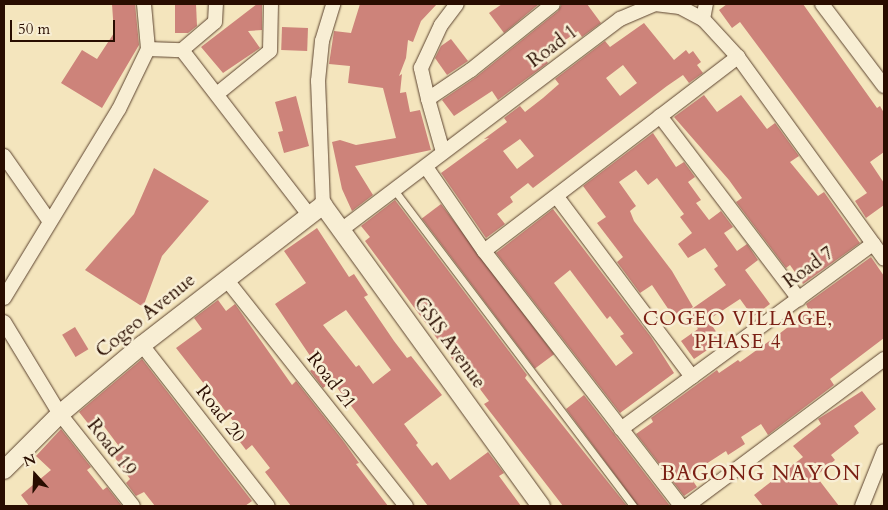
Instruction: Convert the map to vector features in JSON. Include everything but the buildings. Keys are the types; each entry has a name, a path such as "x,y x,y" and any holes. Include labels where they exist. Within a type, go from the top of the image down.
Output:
{"street":[{"path":"4,298 119,109 148,48 144,4"},
{"path":"148,48 182,50 215,22 216,4"},
{"path":"217,94 270,52 271,4"},
{"path":"316,210 318,81 322,41 333,4"},
{"path":"443,152 428,99 422,68 441,25 457,4"},
{"path":"428,99 471,70 553,4"},
{"name":"Road 1","path":"341,230 620,19 655,4 680,7 703,20 738,57 884,259"},
{"path":"703,20 706,4"},
{"path":"822,4 884,86"},
{"path":"182,50 316,210"},
{"path":"484,251 738,57"},
{"path":"660,116 798,299"},
{"path":"4,156 50,222"},
{"path":"426,167 484,251 681,506"},
{"path":"557,197 692,377"},
{"name":"GSIS Avenue","path":"316,210 341,230 542,506"},
{"name":"Cogeo Avenue","path":"4,470 60,414 142,344 316,210"},
{"name":"Road 7","path":"621,429 873,244"},
{"name":"Road 21","path":"226,279 406,506"},
{"name":"Road 19","path":"4,322 60,414 133,506"},
{"name":"Road 20","path":"142,344 268,506"},
{"path":"687,506 884,359"},
{"path":"862,506 884,451"}],"lane":[{"path":"395,191 633,506"}],"district":[{"name":"COGEO VILLAGE, PHASE 4","path":"738,330"},
{"name":"BAGONG NAYON","path":"761,474"}]}
